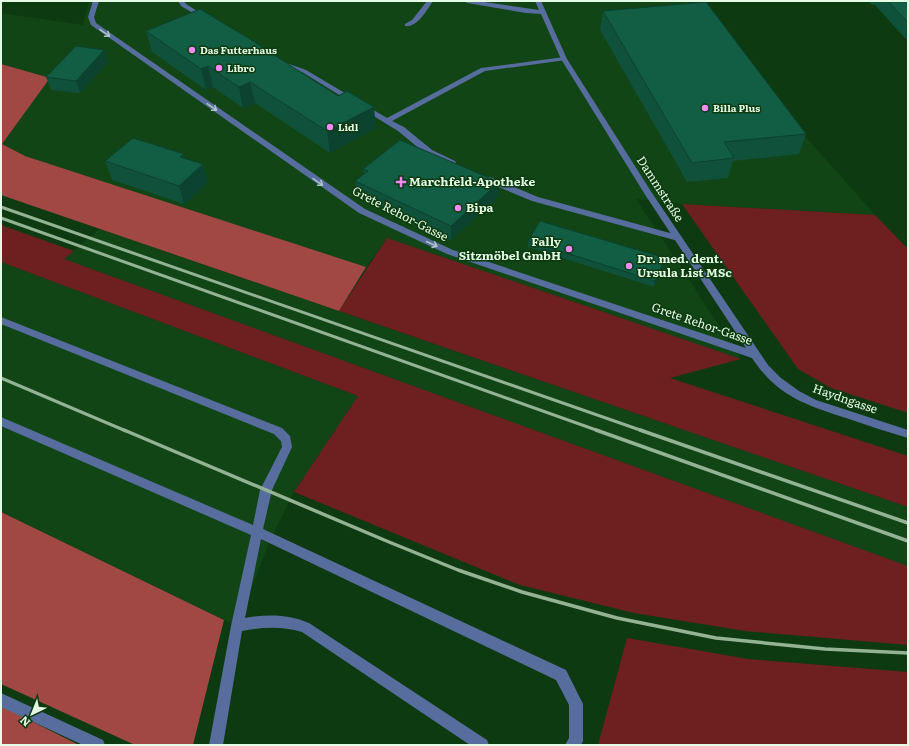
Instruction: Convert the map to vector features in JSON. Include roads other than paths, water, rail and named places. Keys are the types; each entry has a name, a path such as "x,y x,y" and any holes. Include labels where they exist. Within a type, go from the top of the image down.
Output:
{"street":[{"name":"Grete Rehor-Gasse","path":"96,1 91,17 93,24 362,211 450,252 757,356"},
{"path":"181,1 183,5 215,24"},
{"path":"407,25 414,21 430,1"},
{"path":"467,1 526,11 543,12"},
{"name":"Dammstraße","path":"538,1 564,59 678,238 764,368 778,381"},
{"path":"388,120 483,69 564,59"},
{"path":"273,60 304,71 402,129 429,152 458,166"},
{"path":"479,175 535,200 678,238"},
{"path":"1,320 278,431 286,439 287,447 266,490 237,626 216,745"},
{"name":"Haydngasse","path":"778,381 812,403 908,434"},
{"path":"1,421 257,532 561,675 576,704 576,742 572,745"},
{"path":"237,626 269,620 285,621 305,627 482,745"},
{"path":"1,700 98,745"}],"railway":[{"path":"1,207 643,431"},
{"path":"1,218 599,431"},
{"path":"1,378 126,431"},
{"path":"124,430 389,542 458,570 522,592 617,618 716,638 825,649 908,653"},
{"path":"596,430 908,541"},
{"path":"640,430 908,523"}],"place":[{"name":"Das Futterhaus","path":"192,50"},
{"name":"Libro","path":"219,68"},
{"name":"Billa Plus","path":"705,108"},
{"name":"Lidl","path":"330,127"},
{"name":"Marchfeld-Apotheke","path":"401,182"},
{"name":"Bipa","path":"458,208"},
{"name":"Fally Sitzmöbel GmbH","path":"569,249"},
{"name":"Dr. med. dent. Ursula List MSc","path":"629,266"}]}
